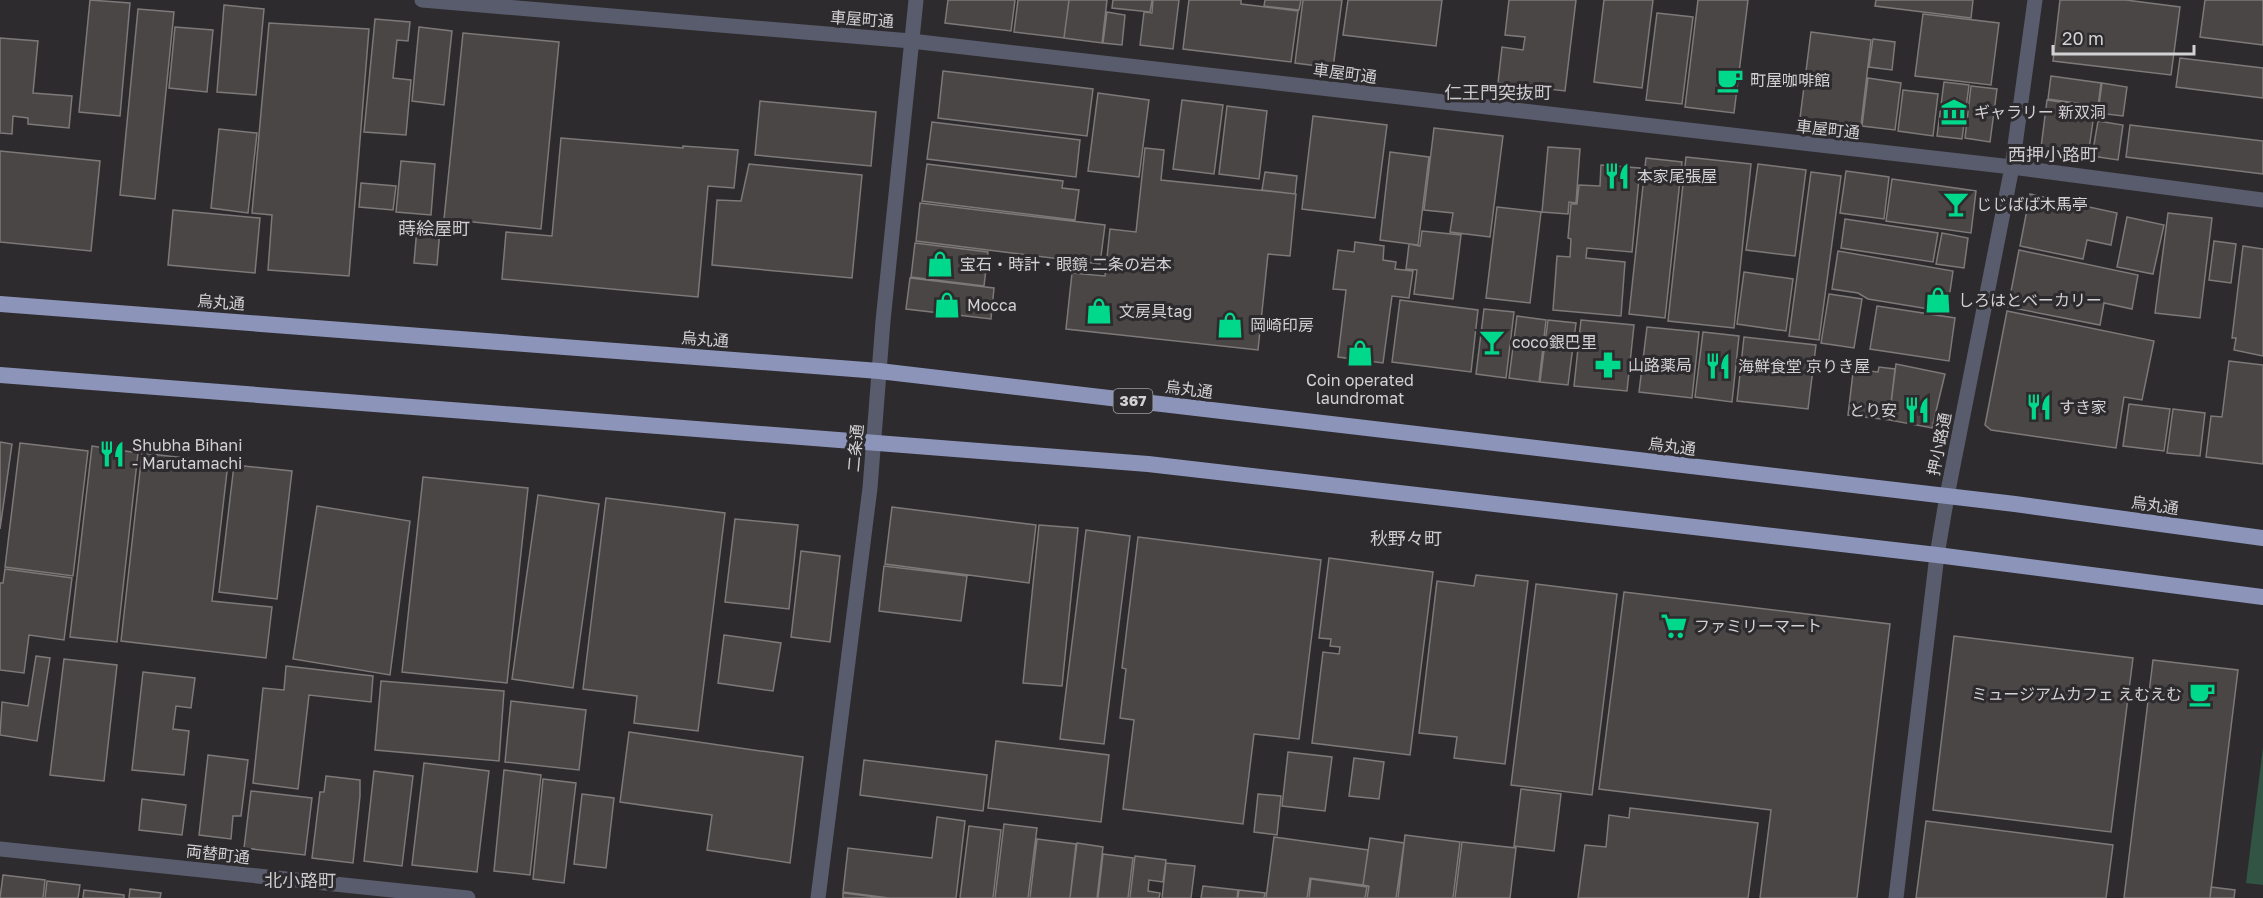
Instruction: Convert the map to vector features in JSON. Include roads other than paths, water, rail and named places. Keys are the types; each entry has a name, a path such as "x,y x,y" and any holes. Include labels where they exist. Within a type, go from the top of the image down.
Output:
{"highway":[{"name":"烏丸通","path":"0,303 879,370 1947,496 2263,538"},
{"path":"0,375 1148,464 1937,555 2263,597"}],"street":[{"name":"車屋町通","path":"422,0 911,41 2012,167 2263,200"},
{"name":"二条通","path":"818,898 874,444 879,370 916,0"},
{"name":"押小路通","path":"1896,898 1937,555 2012,167 2035,0"},
{"name":"両替町通","path":"0,849 468,898"}],"place":[{"name":"町屋咖啡館","path":"1730,80"},
{"name":"ギャラリー 新双洞","path":"1954,112"},
{"name":"本家尾張屋","path":"1617,176"},
{"name":"じじばば木馬亭","path":"1956,204"},
{"name":"宝石・時計・眼鏡 二条の岩本","path":"940,264"},
{"name":"しろはとベーカリー","path":"1938,300"},
{"name":"Mocca","path":"947,305"},
{"name":"文房具tag","path":"1099,311"},
{"name":"岡崎印房","path":"1230,325"},
{"name":"coco銀巴里","path":"1492,342"},
{"name":"Coin operated laundromat","path":"1360,353"},
{"name":"山路薬局","path":"1608,365"},
{"name":"海鮮食堂 京りき屋","path":"1718,366"},
{"name":"すき家","path":"2039,407"},
{"name":"とり安","path":"1917,410"},
{"name":"Shubha Bihani - Marutamachi","path":"112,454"},
{"name":"ファミリーマート","path":"1674,626"},
{"name":"ミュージアムカフェ えむえむ","path":"2202,694"}],"district":[{"name":"仁王門突抜町","path":"1498,93"},
{"name":"西押小路町","path":"2053,155"},
{"name":"蒔絵屋町","path":"434,229"},
{"name":"秋野々町","path":"1406,539"},
{"name":"北小路町","path":"300,881"}]}
